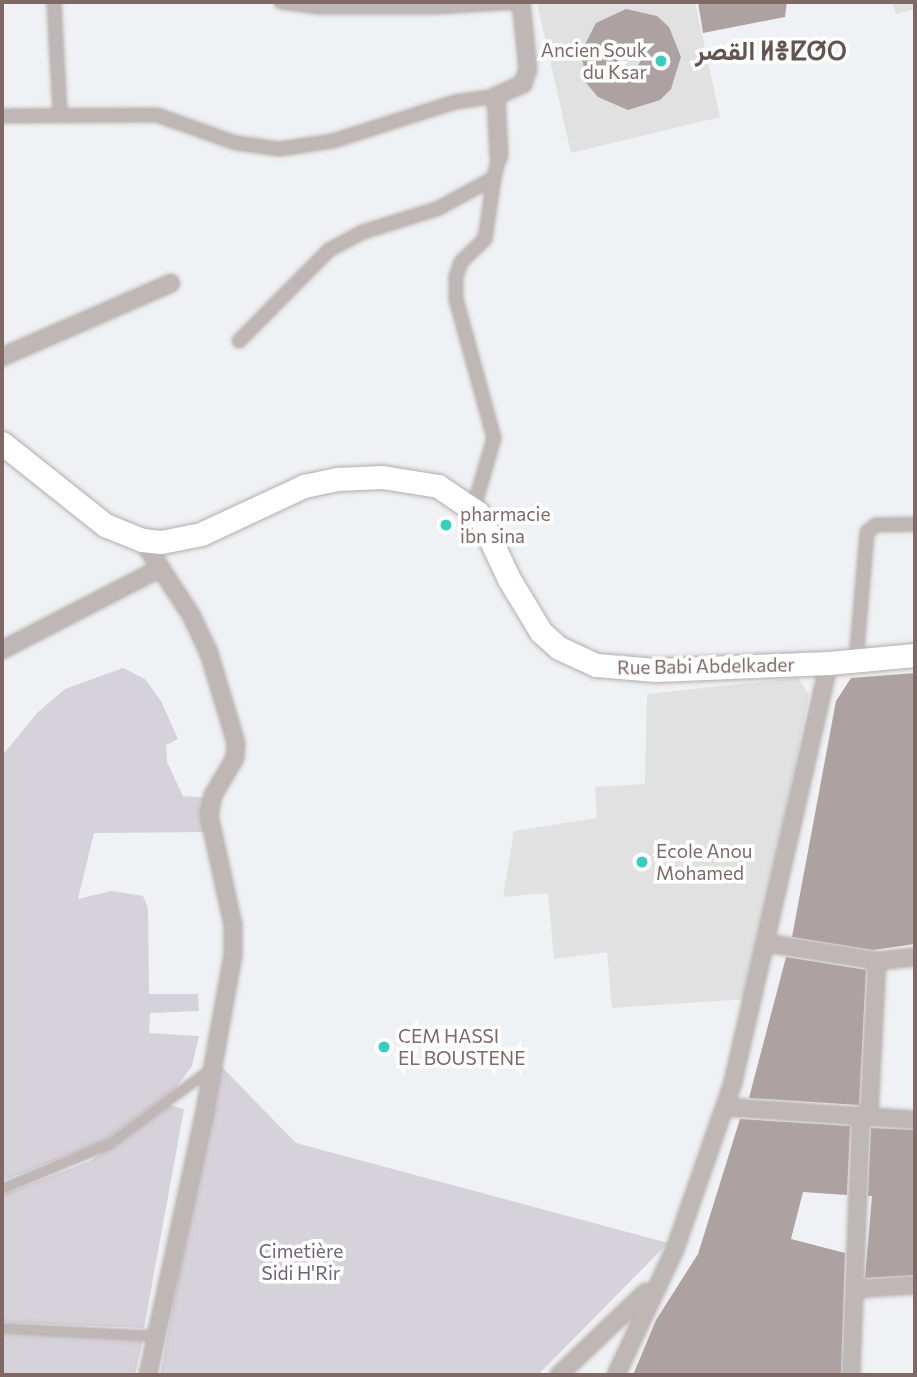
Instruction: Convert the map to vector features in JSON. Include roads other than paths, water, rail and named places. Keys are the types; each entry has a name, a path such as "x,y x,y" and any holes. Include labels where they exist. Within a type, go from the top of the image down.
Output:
{"main road":[{"path":"2,443 105,525 142,540 161,542 201,534 304,486 337,479 425,483 448,490 474,507"},
{"name":"Rue Babi Abdelkader","path":"474,507 525,610 541,632 575,657 629,670 830,663 915,655"}],"street":[{"path":"54,2 60,112"},
{"path":"2,116 60,112 175,117 236,143 281,149 333,141 456,102 496,96 526,79 520,2 436,7 318,6 281,2"},
{"path":"474,507 494,438 456,299 456,277 461,262 485,239 499,156 496,96"},
{"path":"239,341 329,250 363,232 438,209 494,178"},
{"path":"2,357 171,283"},
{"path":"856,661 867,532 876,525 915,524"},
{"path":"142,540 191,615 208,653 236,743 235,758 213,795 209,816 234,937 214,1068 148,1375"},
{"path":"2,650 161,568"},
{"path":"616,1375 665,1272 725,1107 766,943 830,663"},
{"path":"766,943 877,961 915,957"},
{"path":"851,1375 865,1115 877,961"},
{"path":"725,1107 915,1120"},
{"path":"559,1375 665,1272"},
{"path":"856,1289 915,1285"}],"lane":[{"path":"2,1189 109,1144 214,1068"},
{"path":"2,1328 157,1336"}],"place":[{"name":"Ancien Souk du Ksar","path":"661,61"},
{"name":"pharmacie ibn sina","path":"446,525"},
{"name":"Ecole Anou Mohamed","path":"642,862"},
{"name":"CEM HASSI EL BOUSTENE","path":"384,1047"}],"district":[{"name":"القصر ⵍⴻⵇⵚⵔ","path":"771,50"}],"park label":[{"name":"Cimetière Sidi H'Rir","path":"301,1262"}]}
